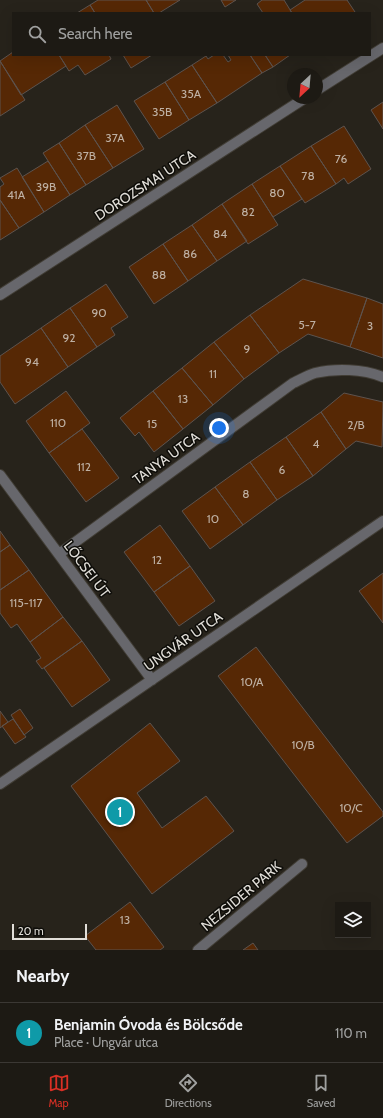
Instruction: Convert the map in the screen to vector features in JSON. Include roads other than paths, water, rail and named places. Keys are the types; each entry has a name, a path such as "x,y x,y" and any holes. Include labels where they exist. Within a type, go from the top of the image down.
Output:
{"street":[{"path":"371,56 383,48"},
{"path":"323,86 370,56"},
{"name":"DOROZSMAI UTCA","path":"0,295 296,104"},
{"name":"TANYA UTCA","path":"59,554 293,383 314,373 341,370 376,374 383,377"},
{"name":"LŐCSEI ÚT","path":"0,475 152,680"},
{"name":"UNGVÁR UTCA","path":"0,784 383,521"},
{"name":"NEZSIDER PARK","path":"198,950 302,864"}],"place":[{"name":"Benjamin Óvoda és Bölcsőde","path":"120,812"}]}
